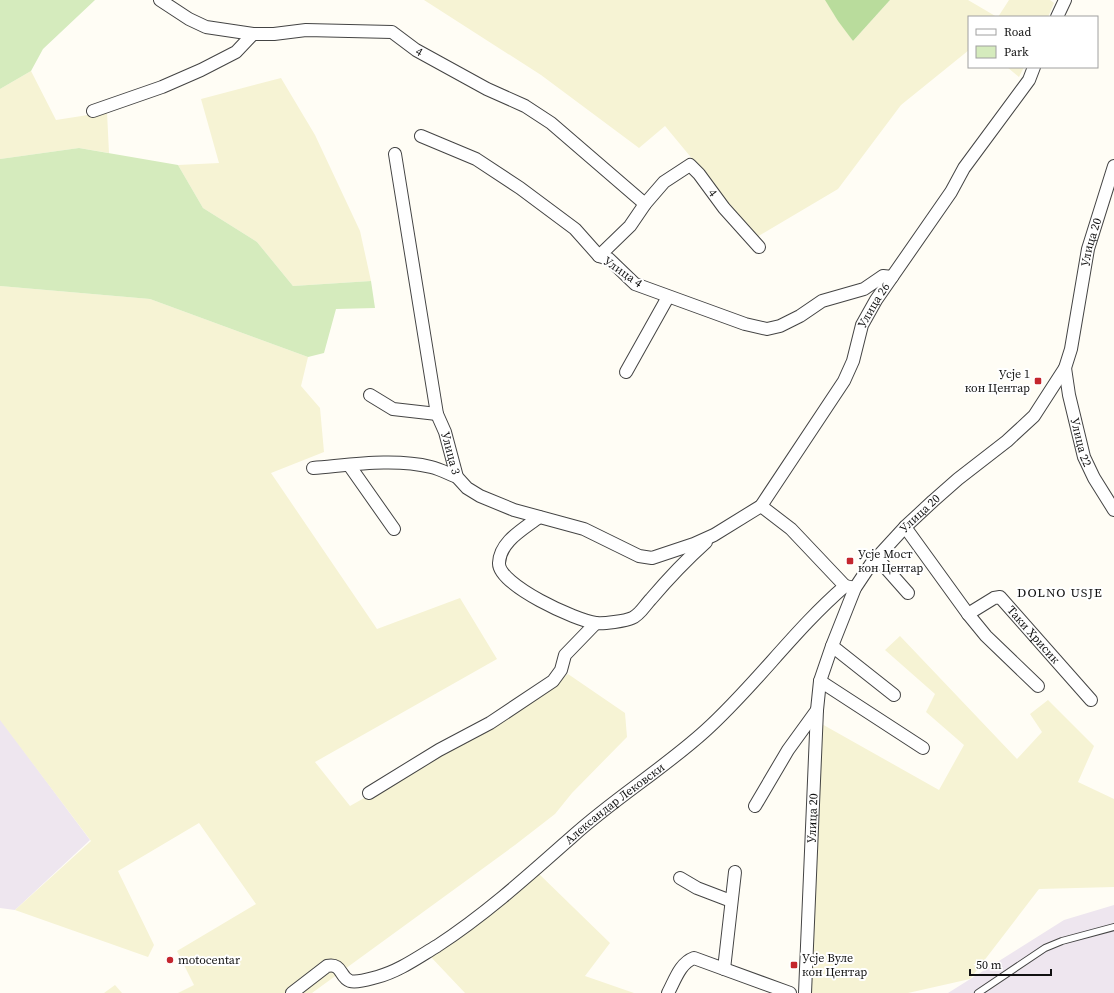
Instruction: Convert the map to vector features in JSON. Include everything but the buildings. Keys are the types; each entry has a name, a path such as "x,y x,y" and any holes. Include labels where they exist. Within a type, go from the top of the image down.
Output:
{"street":[{"name":"4","path":"160,0 189,19 206,27 253,34 274,34 306,30 392,32 416,50 487,89 524,106 551,123 645,204"},
{"path":"1057,16 1065,0"},
{"path":"93,111 162,87 200,70 236,52 253,34"},
{"name":"Улица 26","path":"714,535 762,506 844,381 853,361 862,325 892,277 951,192 964,168 1029,80 1034,68"},
{"name":"Улица 4","path":"421,136 476,158 520,188 575,229 599,256 609,259 635,284 745,324 767,328 787,323 822,301 864,289 883,276 892,277"},
{"name":"Улица 3","path":"395,154 437,414 445,432 457,477 467,488 480,496 514,510 584,529 646,557 652,558 694,544 714,535"},
{"name":"4","path":"599,256 630,226 645,204 664,182 690,165 699,174 724,208 759,247"},
{"name":"Улица 20","path":"805,993 817,710 820,681 850,587 905,527 958,479 1007,441 1034,416 1065,368 1071,348 1088,249 1114,166"},
{"path":"626,372 668,296"},
{"name":"Улица 22","path":"1065,368 1069,395 1084,457 1094,478 1114,510"},
{"path":"370,395 393,409 437,414"},
{"path":"313,468 349,465 413,464 432,467 457,477"},
{"path":"349,465 394,529"},
{"path":"762,506 779,518 850,587"},
{"path":"539,517 511,537 504,547 500,558 500,570 505,576 528,594 557,610 596,623 628,620 636,616 662,586 714,535"},
{"path":"905,527 968,614 986,636 1038,686"},
{"path":"877,558 908,593"},
{"name":"Александар Лековски","path":"292,993 327,966 333,965 338,968 346,979 352,981 362,980 395,971 452,936 499,901 600,813 704,732 741,695 823,605 850,587"},
{"name":"Таки Хрисик","path":"968,614 994,598 1000,597 1091,700"},
{"path":"369,793 439,750 490,722 553,681 561,670 565,655 596,623"},
{"path":"832,646 894,695"},
{"path":"820,681 923,748"},
{"path":"755,806 788,750 817,710"},
{"path":"724,969 735,872"},
{"path":"680,878 697,888 731,901"},
{"path":"668,993 687,961 694,958 790,993"}],"lane":[{"path":"978,993 1045,948 1062,941 1114,926"}],"shaded area":[{"path":"424,0 827,0 853,41 890,0 968,0 995,16 968,16 968,51 901,105 838,189 757,237 665,126 639,148 541,75"},
{"path":"1009,0 1050,0 1054,3 1048,16 999,16"},
{"path":"1008,68 1024,68 1019,77"},
{"path":"31,71 56,120 107,112 109,153 79,148 0,159 0,89"},
{"path":"281,78 315,135 360,231 371,281 293,286 257,242 203,208 178,165 219,163 201,99"},
{"path":"0,286 150,299 308,357 301,386 320,408 324,452 271,473 377,629 460,598 497,659 315,762 350,806 510,715 568,674 625,713 627,737 572,793 555,814 515,845 312,993 178,993 194,985 177,951 256,904 199,823 118,871 154,945 148,957 15,910 91,841 0,720"},
{"path":"900,636 1017,759 1042,732 1030,714 1048,700 1094,746 1078,782 1114,799 1114,887 1039,889 970,979 908,993 810,993 820,723 939,790 964,745 926,712 935,694 885,650"},
{"path":"0,719 90,840 15,910 0,908"},
{"path":"537,872 610,943 585,976 634,993 465,993 429,955"},
{"path":"1114,905 1114,993 948,993 1064,920"},
{"path":"115,985 122,993 104,993"}],"green space":[{"path":"0,0 95,0 43,49 31,71 0,89"},
{"path":"825,0 890,0 853,41"},
{"path":"79,148 178,165 203,208 257,242 293,286 371,281 375,308 336,309 324,353 308,357 150,299 0,286 0,159"}],"place":[{"name":"Усје 1 кон Центар","path":"1038,381"},
{"name":"Усје Мост кон Центар","path":"850,561"},
{"name":"motocentar","path":"170,960"},
{"name":"Усје Вуле кон Центар","path":"794,965"}],"district":[{"name":"DOLNO USJE","path":"1060,592"}]}
